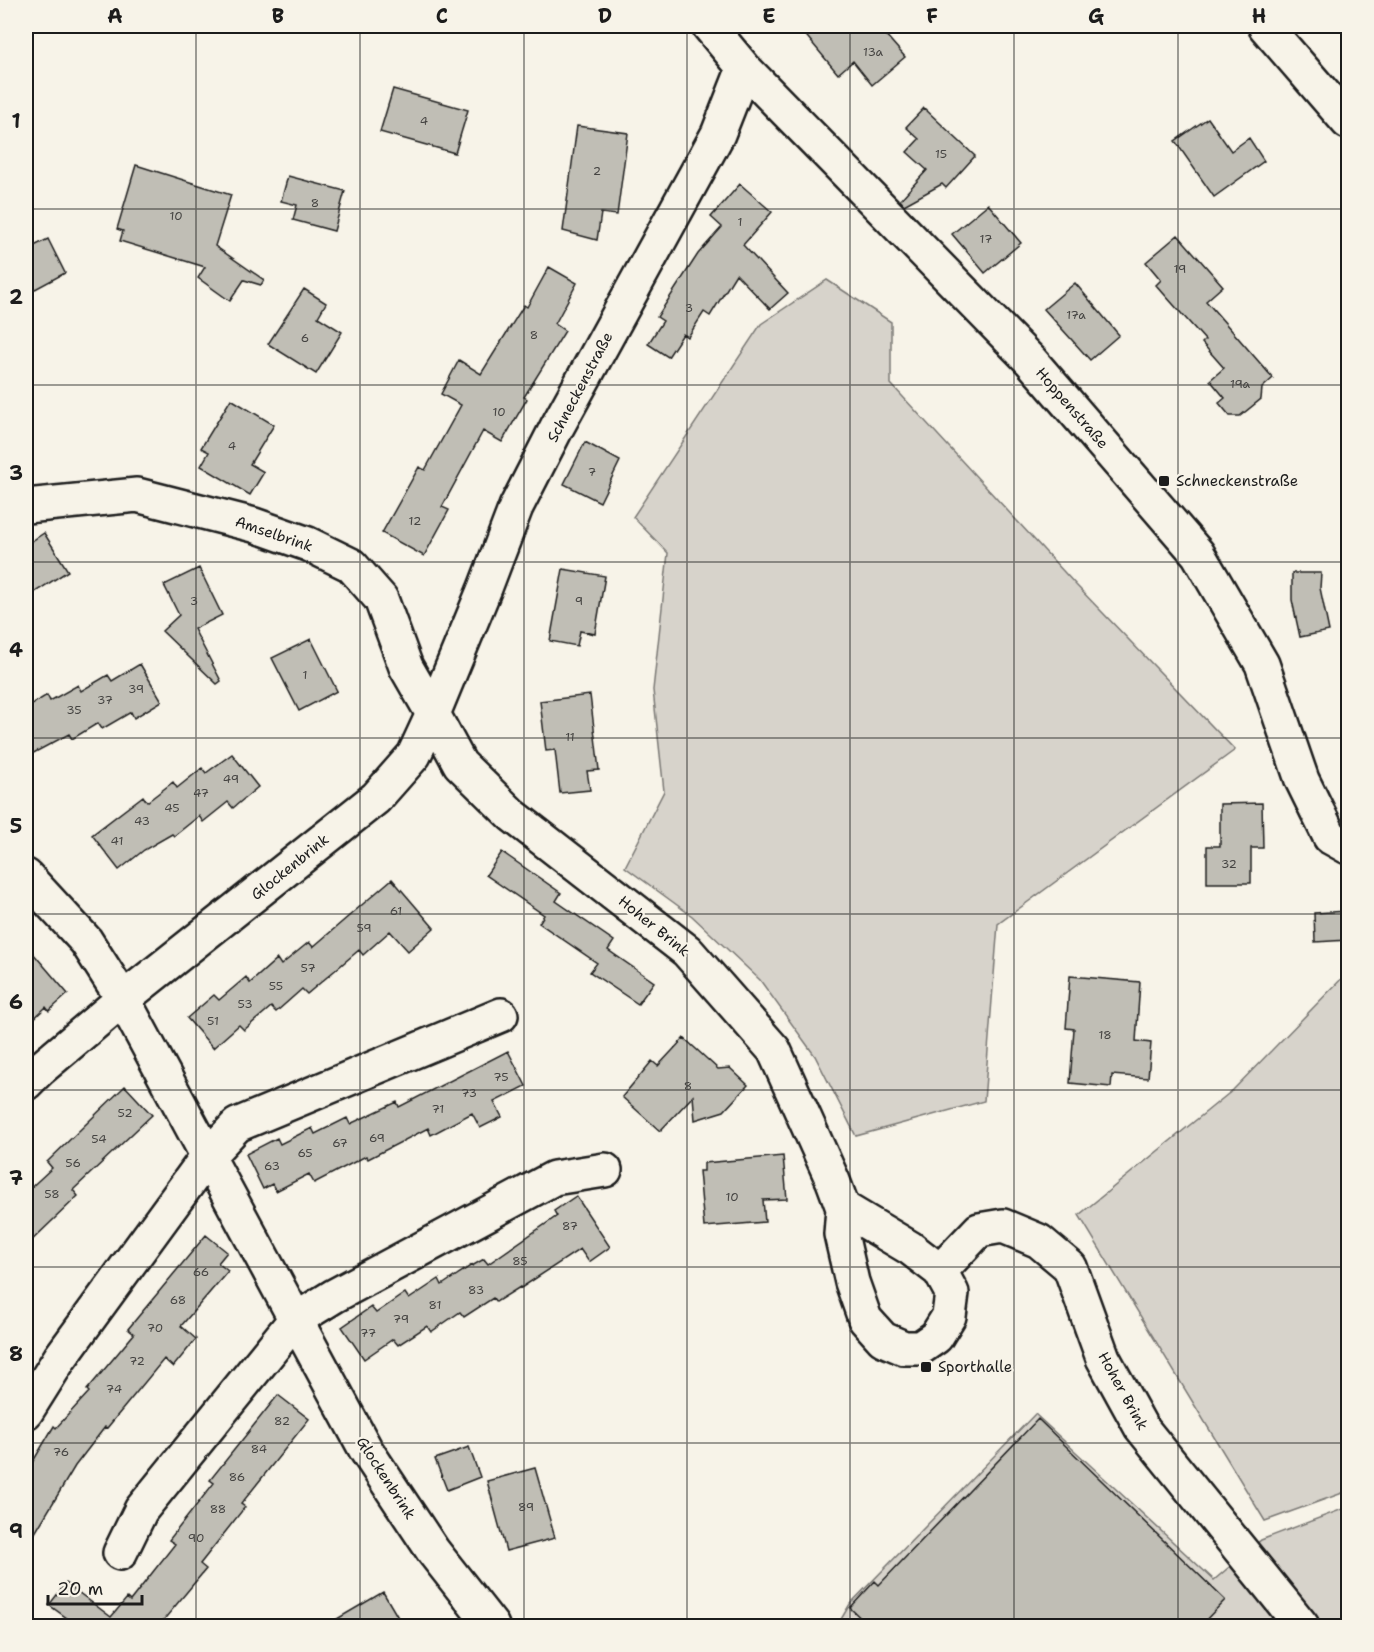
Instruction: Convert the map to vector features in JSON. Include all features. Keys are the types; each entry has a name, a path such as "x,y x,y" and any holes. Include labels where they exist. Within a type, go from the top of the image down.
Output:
{"street":[{"name":"Hoppenstraße","path":"709,26 744,68 1031,362 1198,554 1262,664 1302,780 1330,837 1348,847"},
{"path":"1265,26 1348,122"},
{"name":"Schneckenstraße","path":"433,714 516,507 557,427 718,135 744,68"},
{"name":"Amselbrink","path":"26,506 136,495 254,525 308,544 351,565 381,599 406,667 433,714"},
{"name":"Glockenbrink","path":"26,1083 123,999 376,798 414,755 433,714"},
{"name":"Hoher Brink","path":"433,714 460,764 512,815 687,951 774,1050 843,1208 841,1234 852,1282 865,1319 883,1339 904,1348 920,1348 936,1337 949,1316 951,1293 940,1271 979,1230 1003,1226 1039,1241 1070,1267 1103,1358 1141,1427 1302,1626"},
{"name":"Glockenbrink","path":"26,876 86,940 123,999 366,1450 433,1551 492,1626"},
{"path":"26,1412 60,1358 207,1157 237,1125 501,1015"},
{"path":"120,1553 141,1510 295,1320 334,1296 554,1178 605,1170"},
{"path":"843,1208 910,1248 940,1271"}],"shaded area":[{"path":"827,280 891,322 891,384 1076,585 1235,750 998,924 984,1101 856,1136 815,1056 760,980 692,916 625,867 664,791 653,690 668,553 633,517 761,324"},
{"path":"1348,972 1348,1491 1265,1521 1079,1215 1233,1090"},
{"path":"1035,1414 1214,1580 1261,1540 1348,1507 1348,1626 837,1626 850,1604"}],"building":[{"path":"798,26 878,26 905,57 872,85 853,61 838,74"},
{"path":"393,89 468,110 455,153 380,132"},
{"path":"924,108 975,156 946,188 942,184 904,205 900,200 927,170 907,152 919,139 906,127"},
{"path":"1208,118 1231,151 1249,138 1264,161 1214,197 1175,141"},
{"path":"577,126 628,133 617,215 601,213 597,240 563,231"},
{"path":"136,165 231,195 215,246 264,280 261,285 244,280 230,301 198,278 205,267 120,241 123,231 117,229"},
{"path":"288,176 345,191 334,231 293,220 297,205 281,201"},
{"path":"740,184 772,212 743,245 788,293 770,309 736,274 710,316 704,312 688,337 683,334 668,357 648,344 663,321 657,317 698,254 722,227 711,217"},
{"path":"988,204 1021,243 985,273 952,234"},
{"path":"1178,235 1223,286 1206,301 1273,378 1262,388 1261,399 1240,416 1230,416 1219,403 1225,398 1210,380 1224,368 1202,343 1205,340 1156,285 1161,280 1146,262"},
{"path":"48,239 65,273 26,294 26,250"},
{"path":"549,267 577,283 555,324 565,331 524,397 527,399 502,442 483,431 442,507 449,510 424,556 382,533 419,467 425,470 461,405 441,394 459,360 481,374 524,305 527,307"},
{"path":"1075,283 1119,335 1090,360 1044,309"},
{"path":"304,289 326,303 318,317 342,332 316,374 268,344"},
{"path":"231,399 274,425 250,464 264,472 250,495 201,466 209,452 201,448"},
{"path":"585,442 620,461 600,502 564,484"},
{"path":"44,533 68,571 26,598 26,545"},
{"path":"199,568 222,615 194,629 221,681 217,684 162,631 179,615 164,585"},
{"path":"563,569 605,576 595,634 580,631 577,646 550,641"},
{"path":"1292,573 1321,573 1320,588 1329,631 1300,637 1292,600"},
{"path":"311,639 337,691 299,711 272,658"},
{"path":"140,664 162,701 134,718 131,712 102,729 98,723 72,739 69,734 26,757 26,708 47,695 50,701 78,685 81,691 108,675 112,681"},
{"path":"590,695 599,770 587,771 590,790 560,793 555,750 546,751 540,701"},
{"path":"232,754 258,787 233,808 228,802 203,822 199,816 174,836 172,834 144,850 119,870 92,835 143,796 147,802 173,782 177,788 202,768 206,773"},
{"path":"1262,803 1263,848 1251,848 1251,883 1207,883 1207,846 1220,846 1220,804"},
{"path":"502,852 561,893 556,901 614,941 608,950 654,982 638,1004 590,972 597,963 539,923 544,915 486,875"},
{"path":"392,879 434,928 408,951 390,931 363,955 359,950 307,994 302,989 276,1012 271,1007 244,1030 239,1025 213,1048 187,1018 214,995 219,1000 246,977 250,983 277,959 281,965 309,942 313,947"},
{"path":"1348,911 1348,940 1315,942 1314,913"},
{"path":"26,945 68,994 49,1011 46,1007 26,1026"},
{"path":"1070,976 1140,982 1136,1041 1151,1043 1148,1078 1112,1075 1111,1087 1070,1083 1074,1029 1066,1028"},
{"path":"684,1038 718,1069 730,1068 748,1085 724,1111 695,1120 693,1096 660,1131 622,1097 652,1061 658,1066"},
{"path":"508,1051 526,1086 494,1102 502,1117 480,1128 472,1113 431,1135 428,1128 368,1159 366,1156 314,1183 309,1174 276,1191 272,1184 263,1189 246,1154 277,1138 280,1144 312,1128 315,1134 347,1118 350,1124 397,1102 399,1107"},
{"path":"125,1086 152,1115 73,1190 78,1196 26,1246 26,1192 52,1168 47,1162"},
{"path":"783,1156 787,1199 763,1200 765,1222 704,1227 699,1171 704,1171 704,1163"},
{"path":"576,1196 610,1247 589,1262 580,1249 496,1302 493,1298 464,1317 460,1312 431,1332 427,1326 398,1345 393,1339 364,1359 342,1327 371,1307 376,1313 405,1293 409,1299 439,1279 442,1285 484,1259 488,1264 557,1216 554,1211"},
{"path":"206,1235 227,1252 218,1263 228,1271 181,1326 196,1339 173,1367 164,1359 107,1428 105,1427 75,1466 26,1548 26,1473 54,1426 56,1428 89,1392 87,1390 134,1334 128,1329"},
{"path":"278,1395 309,1419 241,1504 245,1507 200,1564 206,1569 161,1623 165,1626 78,1626 49,1605 66,1583 111,1617 127,1598 130,1601 175,1544 169,1540 214,1483 210,1480"},
{"path":"1038,1419 1225,1600 1200,1626 869,1626 850,1608 875,1581 879,1585"},
{"path":"469,1447 480,1477 447,1490 435,1459"},
{"path":"535,1468 555,1538 506,1551 487,1481"},
{"path":"383,1592 403,1626 325,1626"}],"place":[{"name":"Schneckenstraße","path":"1164,481"},
{"name":"Sporthalle","path":"926,1367"}]}
